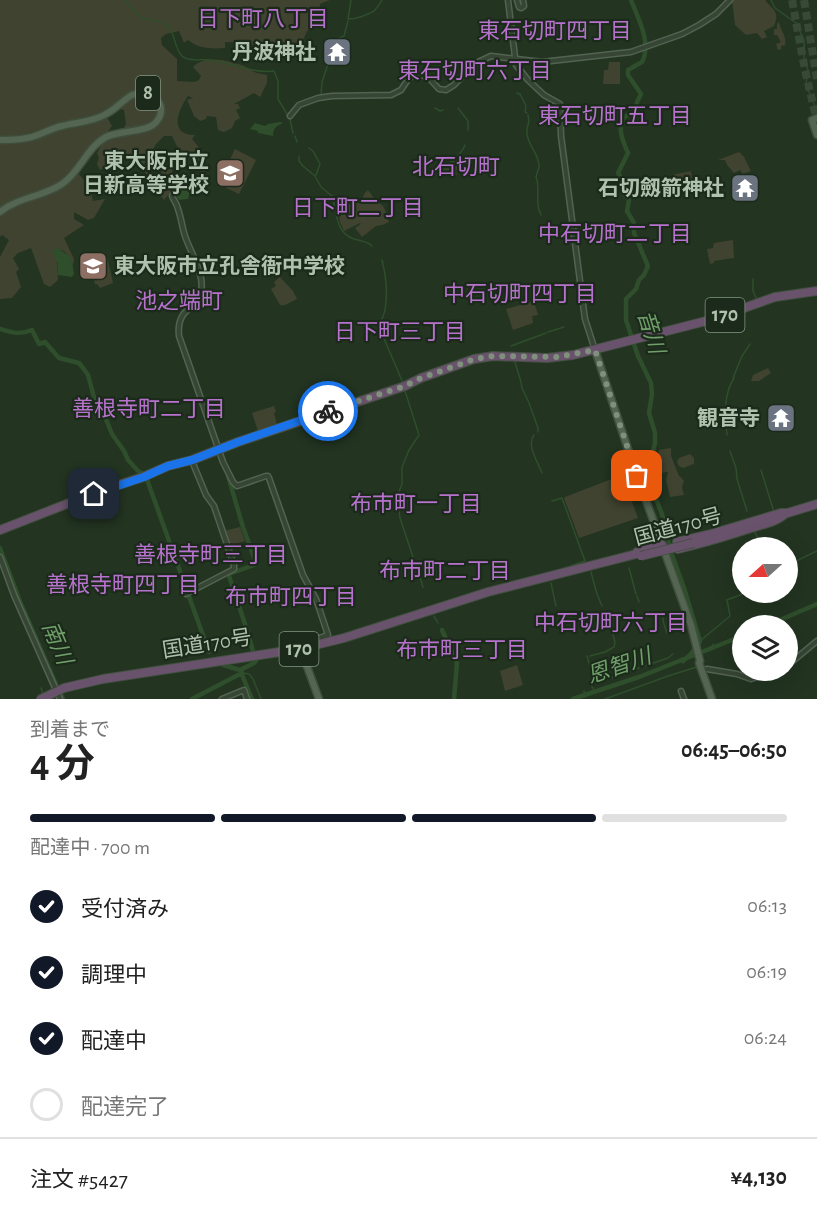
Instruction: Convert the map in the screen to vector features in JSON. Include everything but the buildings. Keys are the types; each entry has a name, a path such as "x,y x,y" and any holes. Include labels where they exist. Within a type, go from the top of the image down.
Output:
{"highway":[{"name":"170","path":"0,530 168,466 192,460 218,449 404,386 474,359 558,357 595,350 713,319 775,297 817,291"},
{"name":"国道170号","path":"41,699 58,695 77,684 299,649 336,640 488,592 692,542 816,503"},
{"name":"170","path":"677,546 770,515 786,513"},
{"path":"565,573 594,570 663,549"}],"main road":[{"name":"8","path":"0,140 24,139 60,126 97,119 129,97 141,93 148,93 159,103 160,116 154,124 148,128 116,133 99,142 76,171 62,184 19,200 0,212"},
{"path":"814,119 817,135"},
{"path":"595,350 691,625 695,644 714,699"},
{"path":"299,649 317,699"}],"street":[{"path":"508,0 516,64 544,95 560,104 561,136 585,318 595,350"},
{"path":"517,0 519,7 522,8 523,0"},
{"path":"290,116 299,105 318,98 396,94 409,78 417,74 428,77 439,89 446,90 474,64 488,56 548,62 628,53 682,34 709,19 730,0"},
{"path":"176,188 172,196 178,207 184,234 201,276 200,296 181,316 179,336 223,462 236,485 268,476 303,575 316,599 328,635 301,645 299,649"},
{"path":"186,594 234,569 214,506 206,495 192,460"},
{"path":"0,556 14,595 58,695"},
{"path":"798,657 817,642"},
{"path":"702,663 732,672"},
{"path":"222,699 244,690 247,699"},
{"path":"681,691 684,699"}],"shaded area":[{"path":"0,0 330,0 320,4 316,23 307,31 301,45 298,48 286,44 288,51 281,55 261,47 239,43 225,42 225,48 215,48 201,47 188,40 184,43 179,31 166,34 161,38 162,45 177,59 177,81 199,80 201,76 193,67 198,63 211,60 225,61 267,75 267,83 260,97 254,93 234,104 238,104 240,108 236,110 240,118 235,121 232,128 224,132 218,130 216,117 207,116 206,119 200,121 194,116 187,100 193,98 188,96 179,114 178,126 181,131 195,135 192,139 203,152 200,157 208,167 189,195 191,188 189,183 201,172 196,168 196,154 181,154 172,136 164,136 156,144 144,164 153,176 157,177 164,169 172,168 173,189 164,200 149,180 142,165 127,157 100,170 97,164 99,158 97,153 103,142 120,135 126,124 124,110 112,107 104,112 112,126 94,143 75,169 90,188 93,201 105,199 94,218 88,220 74,212 74,219 84,225 64,238 74,259 73,265 62,250 57,253 58,280 50,287 44,284 31,248 18,253 13,258 19,269 16,272 21,287 12,298 0,299 0,257 9,240 2,235 0,237"},
{"path":"732,0 765,0 776,14 774,26 764,31 767,37 762,39 757,33 746,35 735,25"},
{"path":"779,22 785,45 778,50 776,44 781,42 777,35 774,35 774,29 777,29"},
{"path":"609,62 620,62 620,84 603,84 604,70 608,70"},
{"path":"255,123 265,126 283,123 277,126 273,136 250,129"},
{"path":"235,149 256,160 239,194 218,184"},
{"path":"739,152 751,171 743,174 740,170 734,173 725,160 718,160"},
{"path":"459,153 463,158 456,171 457,175 446,173 443,175 441,168"},
{"path":"691,171 692,180 689,179 675,190 672,175"},
{"path":"183,184 193,187 188,199 179,200 175,194"},
{"path":"368,190 383,206 389,222 376,226 362,237 355,228 360,223 344,231 338,208 362,200"},
{"path":"733,240 734,258 714,261 710,264 707,249 713,248 714,243"},
{"path":"58,248 71,260 74,274 72,277 58,275 58,263 52,251"},
{"path":"104,252 113,283 100,288 95,284 89,259"},
{"path":"280,277 297,299 285,305 280,305 271,289 276,286 274,282"},
{"path":"534,301 538,315 532,316 533,323 513,330 506,309"},
{"path":"768,368 771,373 759,381 751,381 753,375"},
{"path":"274,406 277,425 258,431 252,413"},
{"path":"671,448 671,456 684,482 682,488 684,495 670,497 666,480 668,472 659,473 659,450"},
{"path":"690,454 694,458 694,464 683,468 679,466 677,462 679,458"},
{"path":"622,475 638,518 579,538 564,498"},
{"path":"240,527 245,541 229,546 224,531"},
{"path":"517,665 523,685 505,691 500,671"}],"waterway":[{"path":"126,0 139,16 162,22 168,26 179,52 185,58 218,61 258,71 274,71 278,81 278,99 290,119 293,133"},
{"path":"351,0 348,19 373,12 382,0"},
{"name":"音川","path":"631,0 643,31 645,55 642,62 628,70 628,75 641,94 636,112 625,116 621,123 622,136 628,153 618,173 625,183 624,194 629,200 627,211 634,223 634,233 648,266 636,289 626,299 626,320 638,356 651,383 649,413 655,433 651,459 654,494 700,641 683,661"},
{"path":"771,0 775,8 796,23 804,40 804,60 808,70 806,84 817,112"},
{"path":"321,96 329,48 334,40 344,36 348,21"},
{"path":"517,93 520,94 527,113"},
{"path":"435,108 443,110"},
{"path":"458,108 468,121 468,130"},
{"path":"528,115 528,139 539,162 536,177 541,215"},
{"path":"295,136 297,142"},
{"path":"444,173 443,170 465,145"},
{"path":"309,148 320,164 316,175"},
{"path":"299,156 299,161 303,166 332,196 343,232 372,246"},
{"path":"382,260 386,297 380,329 403,383"},
{"path":"753,279 753,291 757,300"},
{"path":"548,332 564,327"},
{"path":"0,329 16,333 32,330 39,344 45,342 59,358 79,363 88,375 95,401 103,412 112,434 128,460 139,472 145,474 209,652"},
{"path":"511,346 546,333"},
{"path":"727,435 726,398 742,356 750,344"},
{"path":"514,359 538,432"},
{"path":"405,391 419,435 402,467 402,484 397,497 400,518 423,587"},
{"path":"534,435 532,449 542,473"},
{"path":"730,451 747,511"},
{"path":"761,470 774,512"},
{"path":"228,476 256,563 229,574 253,651"},
{"path":"552,501 562,498 585,561 562,569"},
{"path":"754,530 757,537"},
{"name":"南川","path":"0,548 21,604 56,684"},
{"path":"798,560 817,551"},
{"path":"629,568 636,594"},
{"path":"591,572 602,606"},
{"path":"551,583 556,606"},
{"path":"637,596 639,602"},
{"path":"700,641 730,616 727,600 732,598"},
{"name":"恩智川","path":"792,615 817,604"},
{"path":"663,614 667,633"},
{"path":"434,616 438,623"},
{"path":"590,656 614,647 615,642 610,624"},
{"path":"442,630 457,663 454,699"},
{"name":"恩智川","path":"573,699 639,677 732,640"},
{"name":"恩智川","path":"712,649 713,644"},
{"path":"645,666 673,654"},
{"path":"587,656 595,683 592,687"},
{"path":"241,672 242,669 254,663 255,659"},
{"path":"223,665 240,670 252,699"},
{"path":"605,699 697,667"},
{"path":"599,682 639,668"},
{"path":"242,673 249,674 253,679 261,699"},
{"path":"192,699 242,673"},
{"path":"41,688 44,696"},
{"name":"恩智川","path":"593,688 595,693"},
{"name":"恩智川","path":"584,691 585,696"}],"tunnel":[{"path":"792,0 817,121"},
{"path":"804,0 817,79"}],"way so far":[{"path":"328,411 405,386 475,359 493,356 546,358 595,350 637,476"}],"place":[{"name":"丹波神社","path":"337,52"},
{"name":"東大阪市立 日新高等学校","path":"230,173"},
{"name":"石切劔箭神社","path":"745,188"},
{"name":"東大阪市立孔舎衙中学校","path":"93,266"},
{"name":"観音寺","path":"781,418"}],"district":[{"name":"日下町八丁目","path":"263,19"},
{"name":"東石切町四丁目","path":"555,31"},
{"name":"東石切町六丁目","path":"475,71"},
{"name":"東石切町五丁目","path":"615,116"},
{"name":"北石切町","path":"456,167"},
{"name":"日下町二丁目","path":"358,208"},
{"name":"中石切町二丁目","path":"615,234"},
{"name":"中石切町四丁目","path":"520,294"},
{"name":"池之端町","path":"179,301"},
{"name":"日下町三丁目","path":"400,332"},
{"name":"善根寺町二丁目","path":"149,409"},
{"name":"布市町一丁目","path":"416,504"},
{"name":"善根寺町三丁目","path":"211,555"},
{"name":"布市町二丁目","path":"445,571"},
{"name":"善根寺町四丁目","path":"123,585"},
{"name":"布市町四丁目","path":"291,597"},
{"name":"中石切町六丁目","path":"611,623"},
{"name":"布市町三丁目","path":"462,650"}],"route":[{"path":"94,494 328,411"}]}
